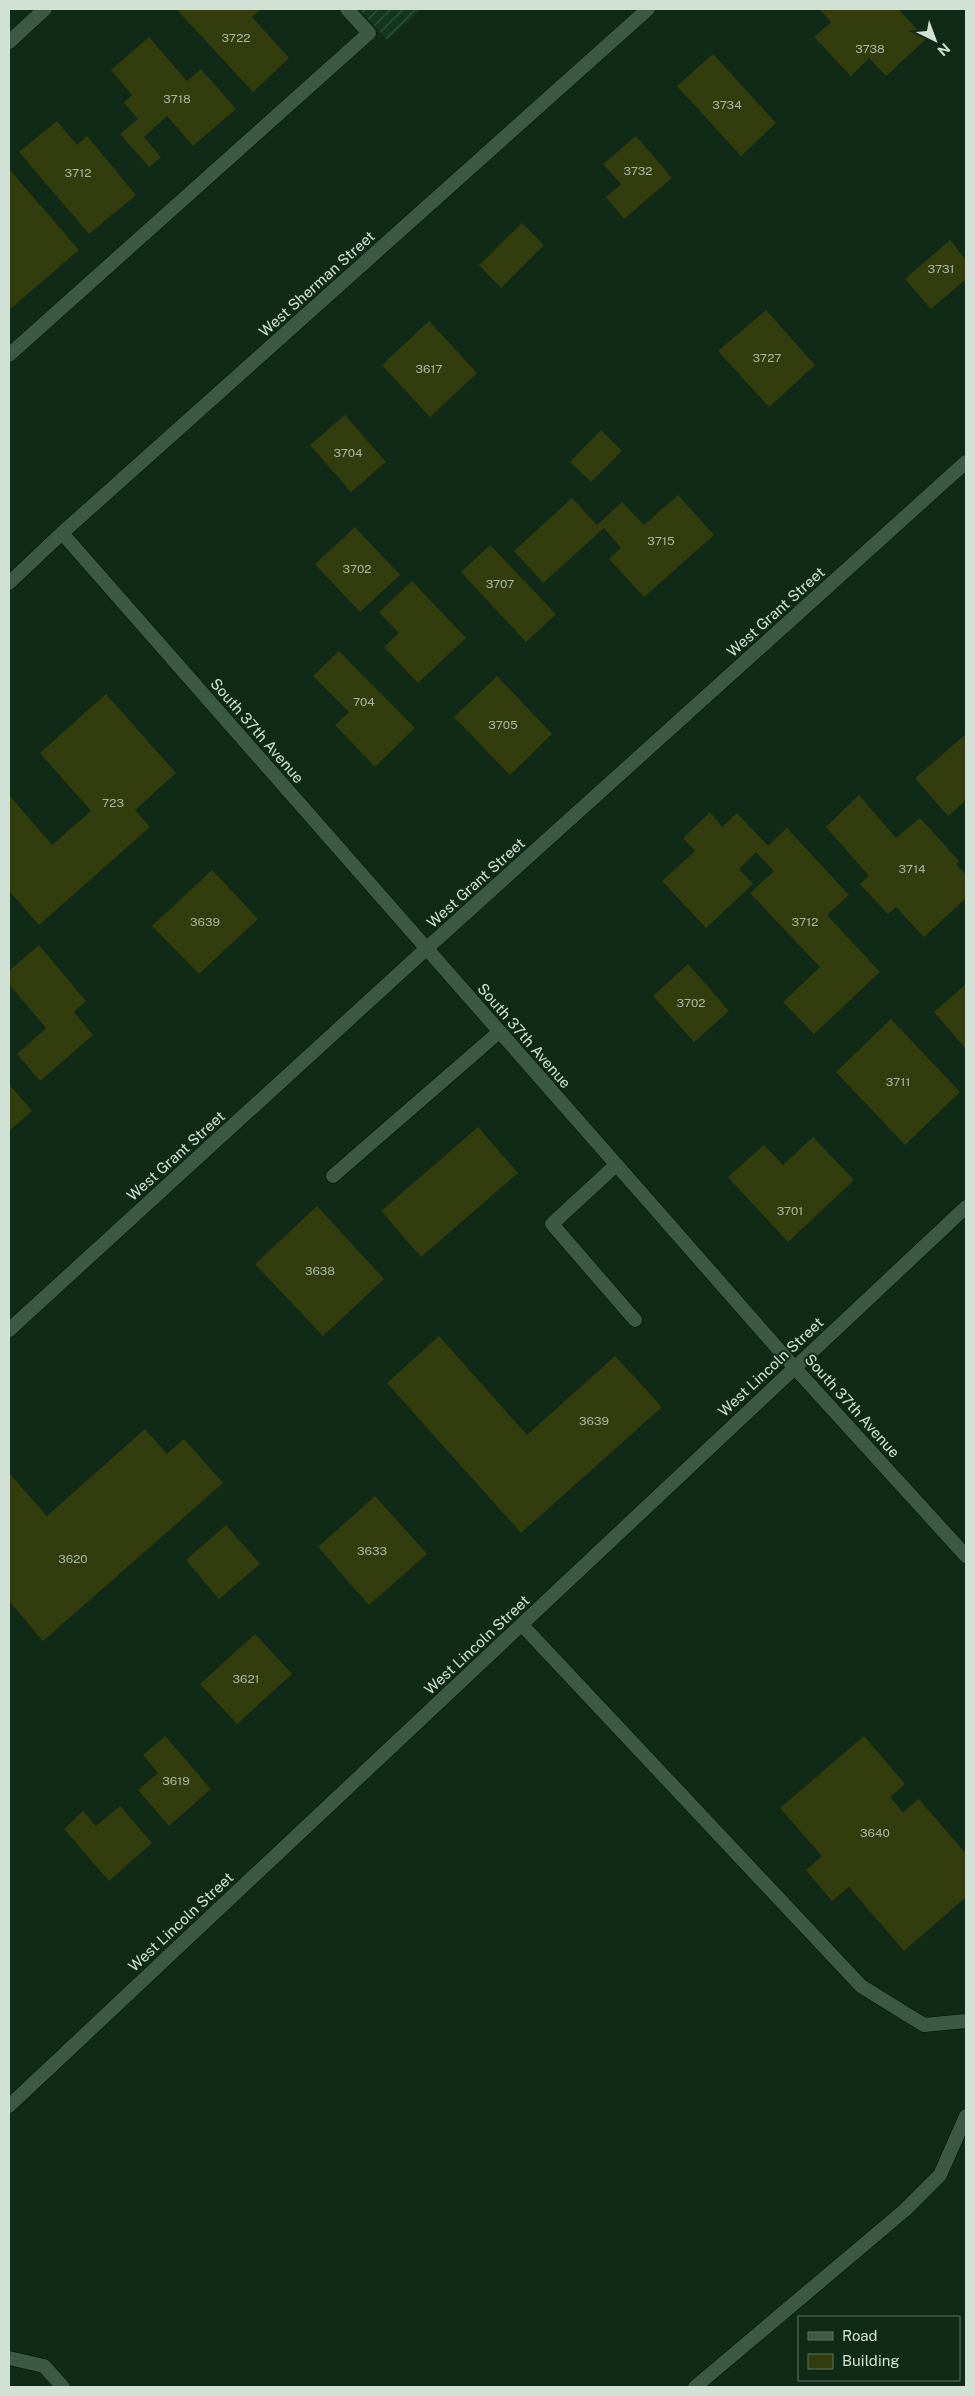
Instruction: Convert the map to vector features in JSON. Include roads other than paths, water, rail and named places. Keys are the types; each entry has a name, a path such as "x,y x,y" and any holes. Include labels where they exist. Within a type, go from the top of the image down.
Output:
{"street":[{"path":"9,42 45,9"},
{"path":"9,355 369,32 347,9"},
{"name":"West Sherman Street","path":"9,583 62,533 648,9"},
{"name":"West Grant Street","path":"9,1330 426,949 966,462"},
{"name":"South 37th Avenue","path":"62,533 794,1367 966,1556"},
{"path":"334,1176 499,1032"},
{"path":"616,1165 552,1224 635,1320"},
{"name":"West Lincoln Street","path":"9,2106 966,1207"},
{"path":"522,1625 861,1986 924,2026 966,2021"},
{"path":"695,2387 905,2210 940,2175 966,2116"},
{"path":"9,2358 44,2366 63,2387"}]}
